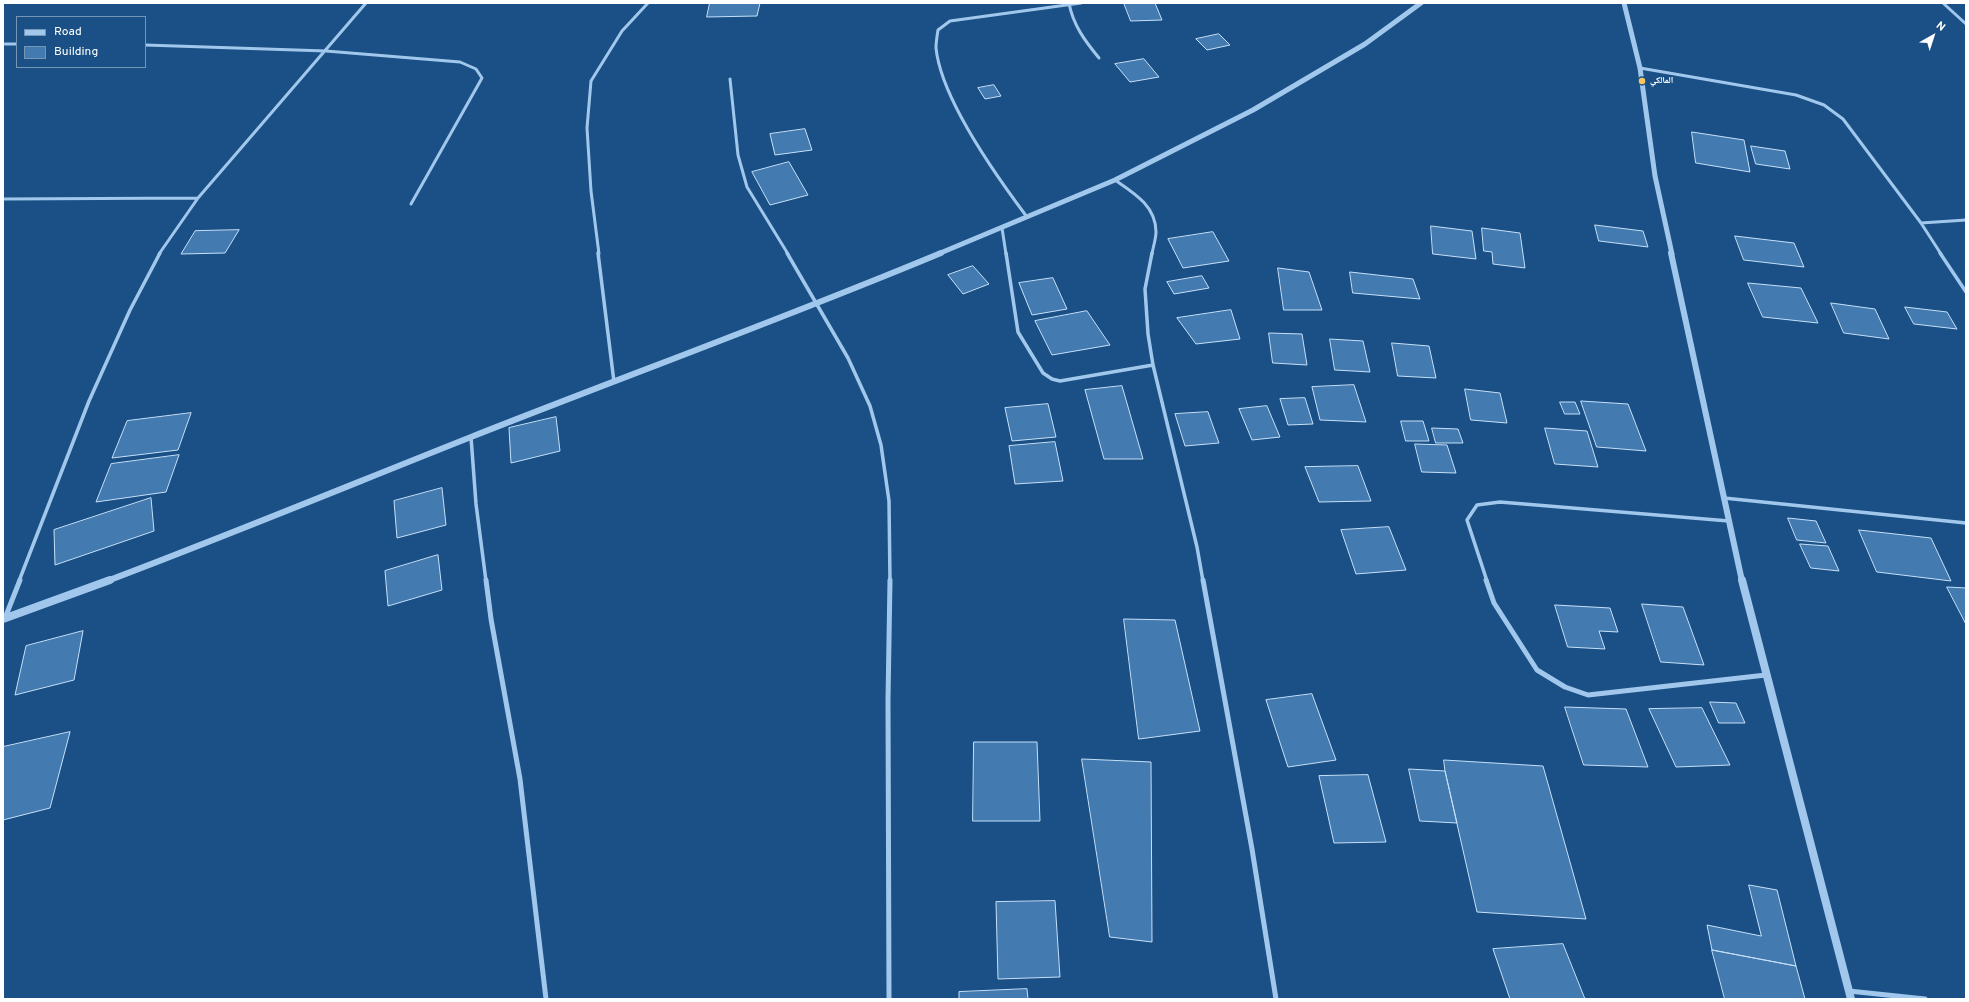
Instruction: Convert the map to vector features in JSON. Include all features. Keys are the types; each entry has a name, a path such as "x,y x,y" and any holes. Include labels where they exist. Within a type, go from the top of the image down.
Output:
{"street":[{"path":"4,619 89,401 130,310 158,255 198,198 366,3"},
{"path":"614,383 592,191 587,128 588,107 591,82 622,31 648,3"},
{"path":"1028,217 987,160 952,100 938,60 936,36 939,28 950,21 1081,3"},
{"path":"4,619 198,547 471,437 818,304 1115,180 1253,110 1365,44 1421,3"},
{"path":"1624,3 1640,68 1655,176 1739,570 1851,999"},
{"path":"1943,3 1966,24"},
{"path":"1069,4 1071,15 1082,38 1099,58"},
{"path":"4,45 16,44"},
{"path":"146,45 326,51 460,62 479,70 482,78 411,204"},
{"path":"1640,68 1796,95 1824,105 1843,119 1921,223 1966,292"},
{"path":"730,79 738,155 748,187 818,304 848,358 870,406 881,445 889,501 889,999"},
{"path":"1115,180 1138,197 1151,211 1156,232 1145,289 1148,334 1153,365 1197,547 1252,849 1276,999"},
{"path":"3,199 198,198"},
{"path":"1921,223 1966,220"},
{"path":"1002,228 1018,332 1043,373 1052,380 1060,381 1153,365"},
{"path":"471,437 476,504 491,619 520,779 546,999"},
{"path":"1724,498 1966,523"},
{"path":"1729,521 1500,502 1477,505 1467,520 1494,603 1537,670 1564,687 1588,695 1766,675"},
{"path":"1849,991 1925,999"}],"building":[{"path":"710,3 760,3 757,16 707,17"},
{"path":"1124,3 1155,3 1162,20 1131,21"},
{"path":"1219,34 1230,45 1207,50 1196,39"},
{"path":"1144,59 1159,77 1130,82 1115,64"},
{"path":"994,85 1001,96 985,99 978,88"},
{"path":"805,129 812,150 775,155 770,134"},
{"path":"1692,132 1744,140 1750,172 1696,163"},
{"path":"1751,146 1785,151 1790,169 1756,164"},
{"path":"789,162 808,195 770,205 752,172"},
{"path":"1595,225 1643,231 1648,247 1599,241"},
{"path":"1431,226 1472,231 1476,259 1433,254"},
{"path":"1482,228 1520,233 1525,268 1493,264 1492,252 1484,251"},
{"path":"239,230 225,253 181,254 195,231"},
{"path":"1213,232 1229,261 1183,268 1168,239"},
{"path":"1735,236 1794,243 1804,267 1744,260"},
{"path":"973,266 989,284 963,294 948,275"},
{"path":"1278,268 1309,272 1322,310 1284,310"},
{"path":"1350,272 1413,279 1420,299 1353,293"},
{"path":"1202,276 1209,288 1174,294 1167,282"},
{"path":"1053,278 1067,309 1032,315 1019,283"},
{"path":"1748,283 1801,288 1818,323 1763,317"},
{"path":"1831,303 1875,309 1889,339 1844,333"},
{"path":"1905,307 1947,312 1957,329 1914,324"},
{"path":"1231,310 1240,339 1196,344 1177,318"},
{"path":"1087,311 1110,345 1052,355 1035,321"},
{"path":"1269,333 1302,334 1307,365 1273,363"},
{"path":"1330,339 1363,341 1370,372 1335,370"},
{"path":"1392,343 1429,346 1436,378 1398,376"},
{"path":"1354,385 1366,422 1320,420 1312,387"},
{"path":"1122,386 1143,459 1104,459 1085,390"},
{"path":"1465,389 1500,393 1507,423 1471,420"},
{"path":"1305,398 1313,424 1288,425 1280,399"},
{"path":"1581,401 1628,404 1646,451 1597,447"},
{"path":"1560,402 1575,402 1580,414 1565,414"},
{"path":"1048,404 1056,437 1012,441 1005,408"},
{"path":"1267,406 1280,437 1252,440 1239,409"},
{"path":"1208,412 1219,443 1185,446 1175,414"},
{"path":"191,413 178,450 112,458 127,421"},
{"path":"556,417 560,451 511,463 509,428"},
{"path":"1401,421 1423,421 1429,441 1406,441"},
{"path":"1432,428 1458,429 1463,443 1436,443"},
{"path":"1545,428 1587,431 1598,467 1555,464"},
{"path":"1055,442 1063,481 1015,484 1009,446"},
{"path":"1415,444 1447,445 1456,473 1422,472"},
{"path":"179,455 166,492 96,502 111,464"},
{"path":"1358,466 1371,501 1319,502 1305,467"},
{"path":"442,488 446,525 397,538 394,501"},
{"path":"151,498 154,531 55,565 54,530"},
{"path":"1788,518 1816,521 1826,543 1797,540"},
{"path":"1389,527 1406,570 1356,574 1341,530"},
{"path":"1859,530 1931,538 1951,581 1877,572"},
{"path":"1800,544 1828,546 1839,571 1811,568"},
{"path":"438,555 442,590 388,606 385,571"},
{"path":"1947,587 1966,588 1966,624"},
{"path":"1642,604 1683,607 1704,665 1661,662"},
{"path":"1555,605 1610,608 1618,632 1599,631 1605,649 1568,647"},
{"path":"1124,619 1175,620 1200,731 1139,739"},
{"path":"83,631 74,680 15,695 26,646"},
{"path":"1312,694 1336,760 1288,767 1266,700"},
{"path":"1710,702 1736,703 1745,723 1719,723"},
{"path":"1565,707 1626,709 1648,767 1584,765"},
{"path":"1702,708 1730,765 1676,767 1649,709"},
{"path":"70,732 50,808 3,820 3,747"},
{"path":"974,742 1037,742 1040,821 973,821"},
{"path":"1082,759 1151,762 1152,942 1110,937"},
{"path":"1444,760 1543,766 1586,919 1477,912 1445,771"},
{"path":"1409,769 1445,771 1457,823 1420,821"},
{"path":"1368,775 1386,842 1334,843 1319,776"},
{"path":"1749,885 1777,890 1796,966 1712,950 1707,925 1761,936"},
{"path":"1055,901 1060,977 998,979 996,902"},
{"path":"1563,944 1585,999 1510,999 1493,949"},
{"path":"1712,950 1796,966 1805,999 1725,999"},
{"path":"1027,989 1028,999 959,999 959,992"}],"place":[{"name":"المالكي","path":"1642,81"}]}
